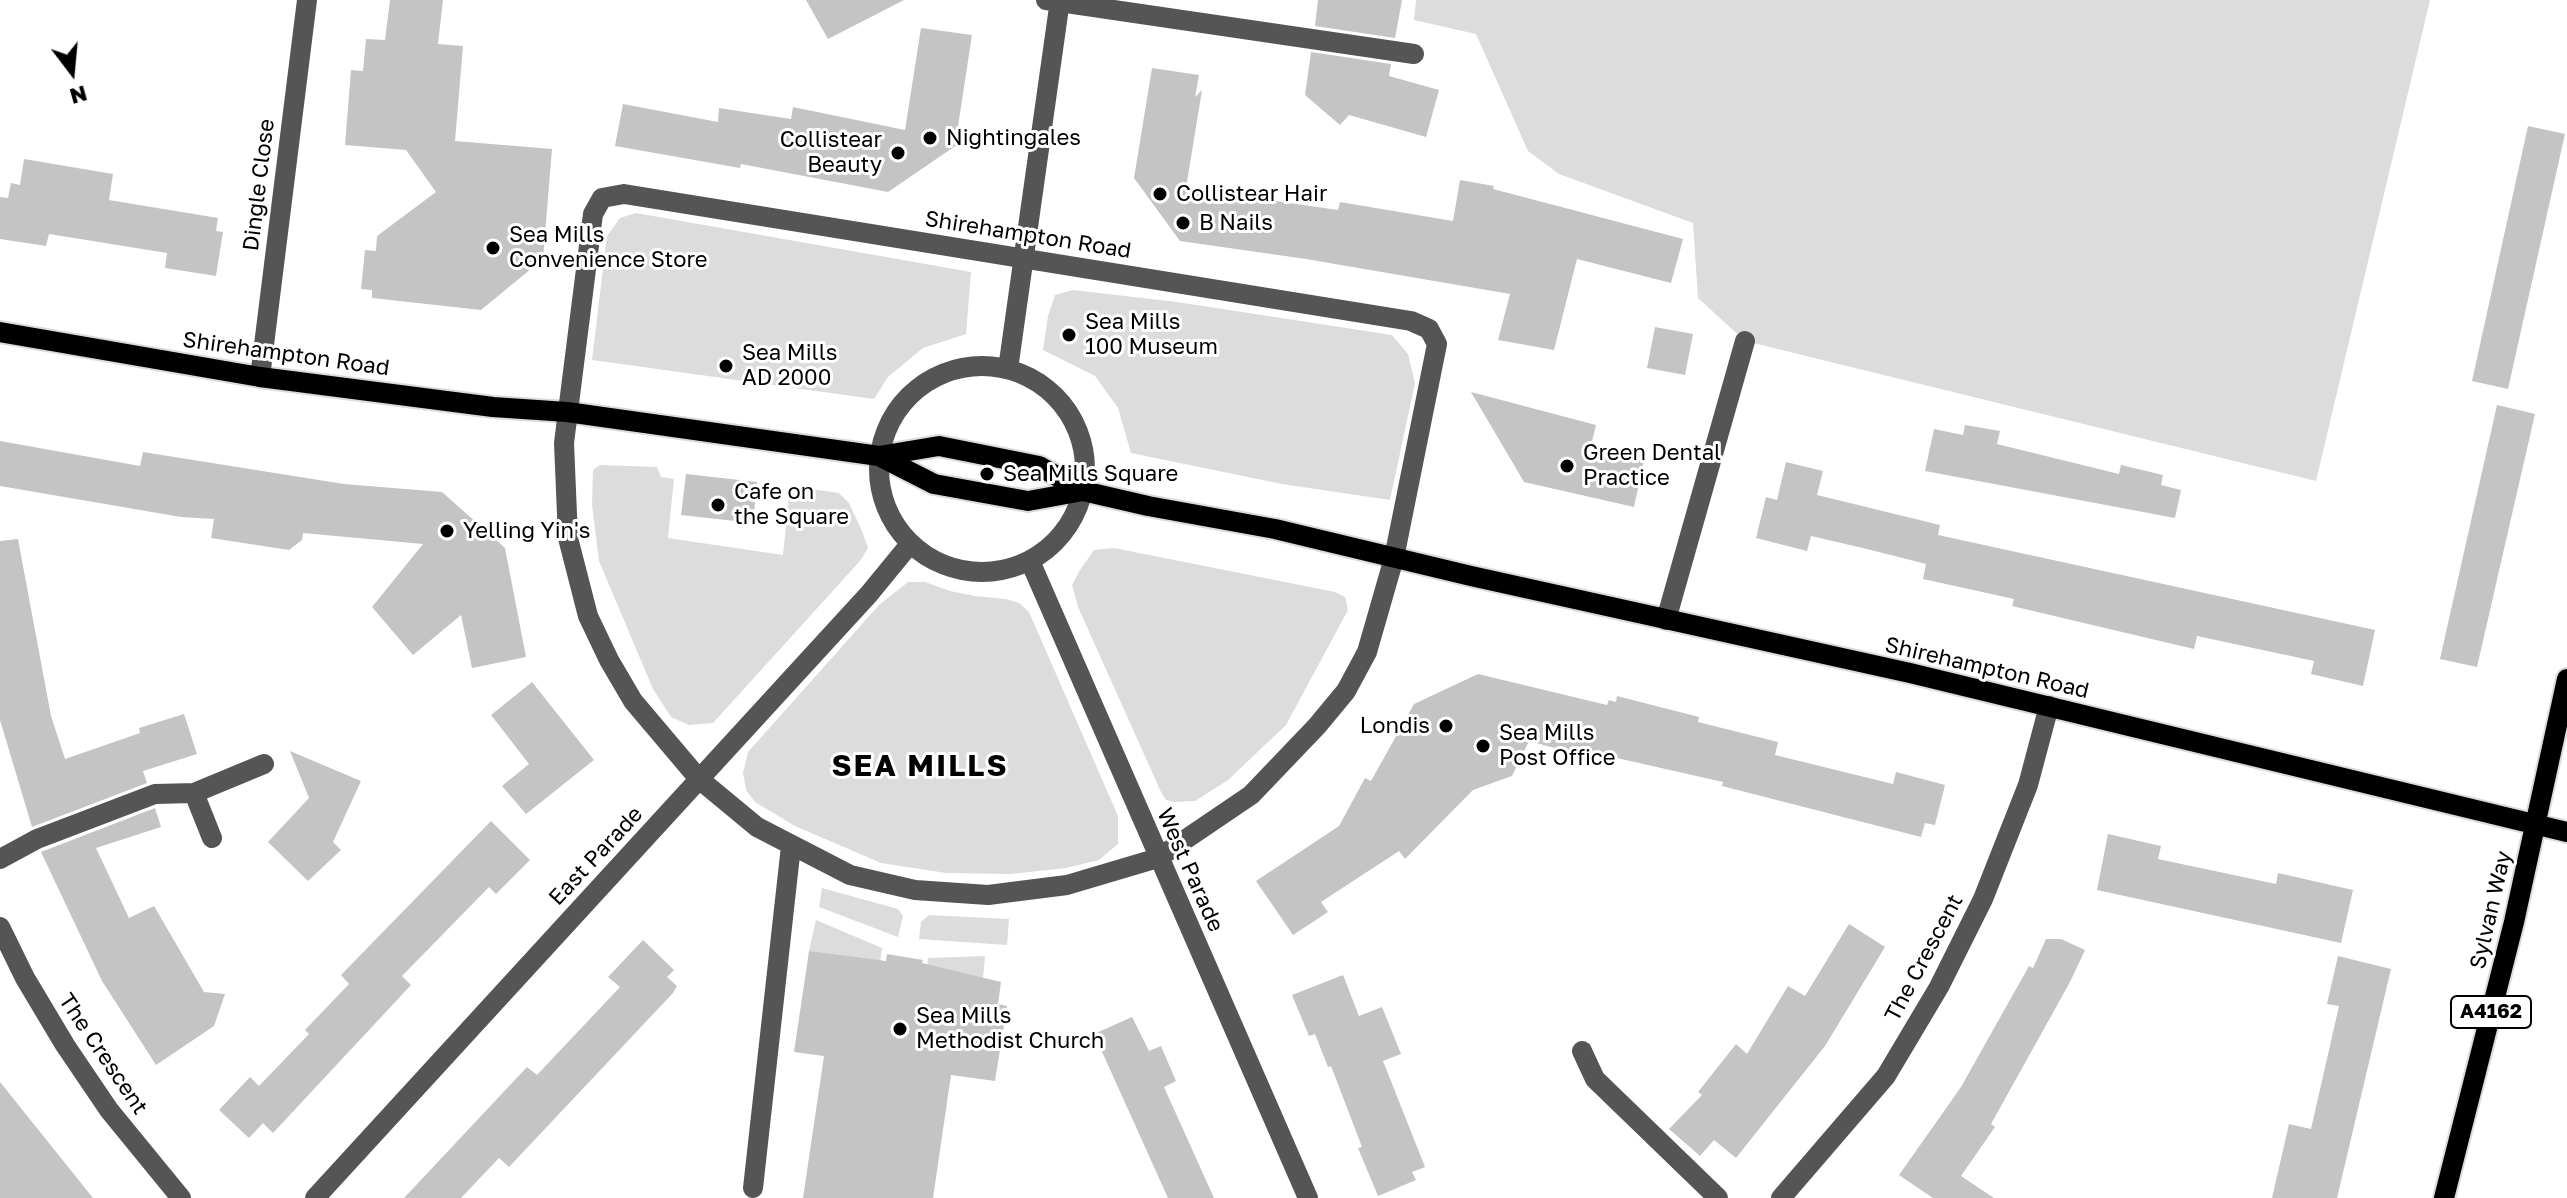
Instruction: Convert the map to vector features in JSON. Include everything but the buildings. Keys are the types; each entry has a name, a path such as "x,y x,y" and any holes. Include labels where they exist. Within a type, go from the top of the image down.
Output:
{"main road":[{"name":"Shirehampton Road","path":"0,332 260,377 493,407 567,412 879,456 939,446 1039,466 1083,491 1275,529 2049,706 2567,832"},
{"name":"Shirehampton Road","path":"879,456 934,484 1028,501 1083,491"},
{"name":"Sylvan Way","path":"2444,1198 2514,922 2567,679"}],"street":[{"name":"Dingle Close","path":"260,377 307,0"},
{"path":"1008,369 1026,260 1055,1 1414,54"},
{"name":"Shirehampton Road","path":"624,194 1411,321 1429,329 1437,344 1394,558 1367,652 1346,691 1251,795 1158,858 1067,885 988,895 915,890 850,875 757,827 699,779 633,701 588,616 568,538 564,443 567,412 593,214 602,198 624,194"},
{"path":"1666,620 1745,341"},
{"path":"973,366 1008,369 1037,381 1061,402 1077,429 1085,459 1083,491 1073,520 1054,544 1030,561 1000,571 967,572 937,562 910,544 891,519 880,489 879,456 889,423 910,394 939,375 973,366"},
{"name":"East Parade","path":"315,1198 869,594 910,544"},
{"name":"West Parade","path":"1030,561 1308,1198"},
{"name":"The Crescent","path":"1781,1198 1886,1076 1939,987 1983,899 2028,785 2049,706"},
{"path":"0,859 37,839 155,794 194,793 264,764"},
{"path":"194,793 212,838"},
{"path":"753,1188 791,846"},
{"name":"The Crescent","path":"0,927 25,978 74,1058 109,1110 181,1198"},
{"path":"1582,1051 1595,1079 1718,1198"}],"shaded area":[{"path":"1416,0 2430,0 2316,481 1745,341 1698,298 1693,223 1559,174 1528,151 1476,34 1414,20"},
{"path":"636,213 971,272 966,334 923,348 888,377 874,399 592,360 607,236 620,218"},
{"path":"1073,290 1177,302 1392,335 1408,354 1415,383 1390,500 1282,484 1131,453 1118,408 1095,376 1043,350 1055,295"},
{"path":"600,465 657,467 661,477 674,479 668,538 783,555 790,486 839,493 849,503 862,531 868,548 860,561 713,723 689,725 671,717 653,689 599,561 592,505 593,470"},
{"path":"1114,548 1335,592 1345,597 1348,610 1286,725 1228,780 1195,801 1173,802 1166,800 1161,792 1078,607 1072,585 1080,570 1094,550"},
{"path":"908,582 925,582 950,591 1006,599 1019,603 1029,612 1118,816 1118,844 1099,860 1066,868 1011,874 946,873 881,863 795,826 755,802 746,790 743,773 748,752 879,605"},
{"path":"822,888 898,909 903,916 898,937 819,907"},
{"path":"929,915 1009,919 1007,945 919,939 921,922"},
{"path":"816,920 882,948 879,970 809,951"},
{"path":"985,956 983,980 926,980 928,958"}],"place":[{"name":"Nightingales","path":"930,138"},
{"name":"Collistear Beauty","path":"898,153"},
{"name":"Collistear Hair","path":"1160,194"},
{"name":"B Nails","path":"1183,223"},
{"name":"Sea Mills Convenience Store","path":"493,248"},
{"name":"Sea Mills 100 Museum","path":"1069,335"},
{"name":"Sea Mills AD 2000","path":"726,366"},
{"name":"Green Dental Practice","path":"1567,466"},
{"name":"Sea Mills Square","path":"987,474"},
{"name":"Cafe on the Square","path":"718,505"},
{"name":"Yelling Yin's","path":"447,531"},
{"name":"Londis","path":"1446,726"},
{"name":"Sea Mills Post Office","path":"1483,746"},
{"name":"Sea Mills Methodist Church","path":"900,1029"}],"district":[{"name":"SEA MILLS","path":"920,766"}]}
